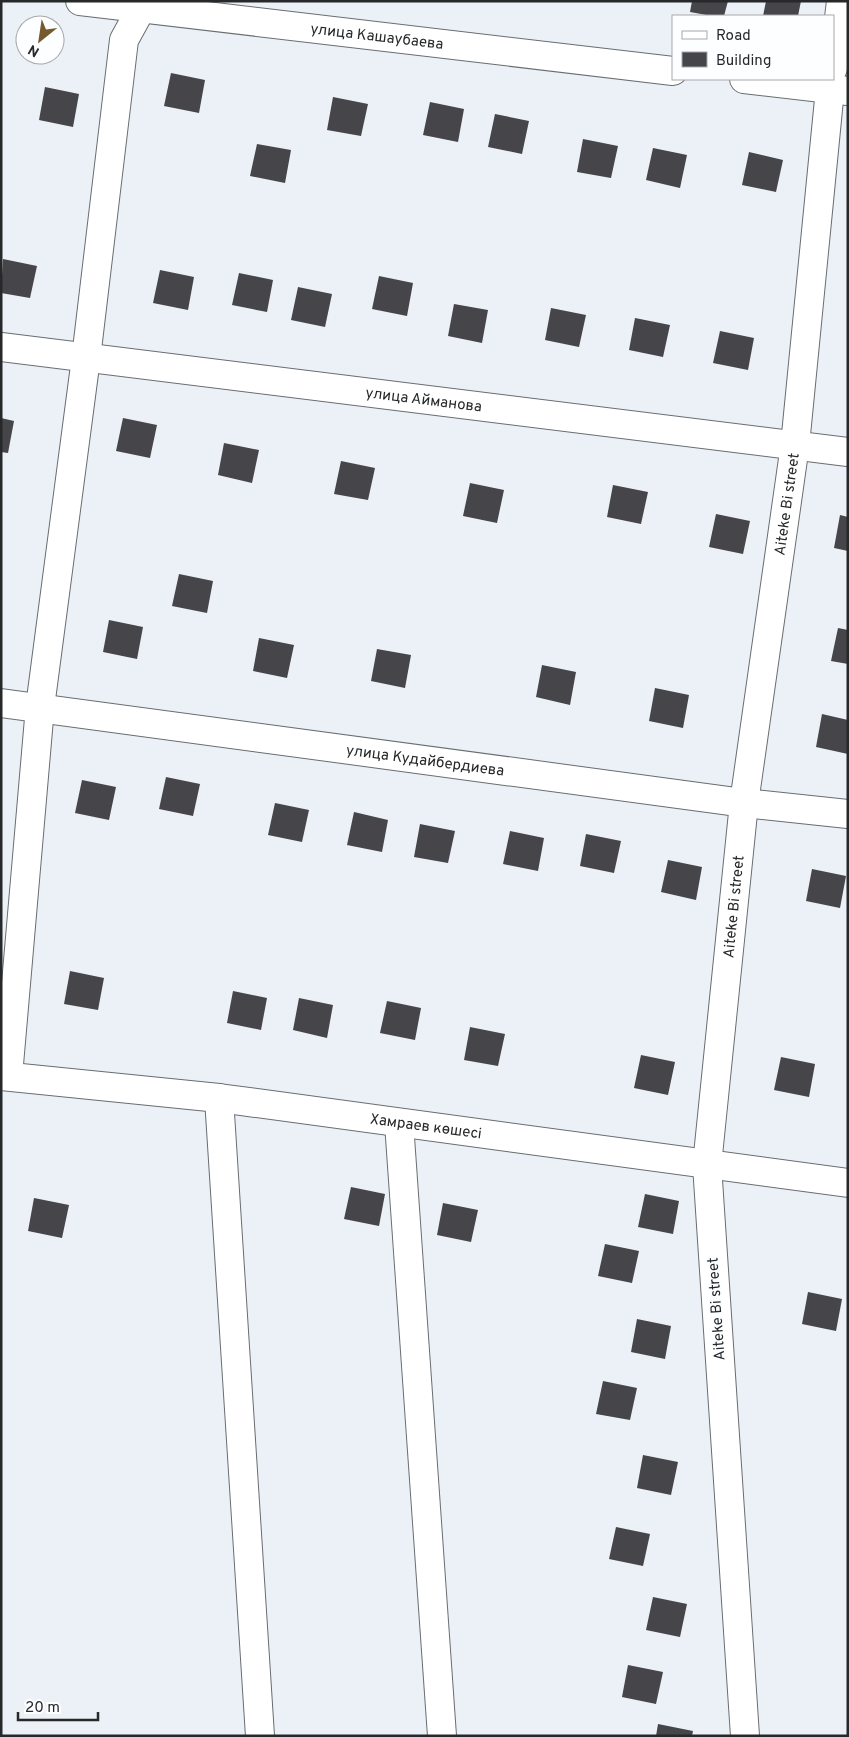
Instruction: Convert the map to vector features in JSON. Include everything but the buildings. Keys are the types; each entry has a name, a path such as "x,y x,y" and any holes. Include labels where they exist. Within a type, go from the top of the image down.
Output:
{"street":[{"name":"улица Кашаубаева","path":"80,1 141,5 672,70"},
{"name":"Aiteke Bi street","path":"744,1736 707,1165 744,802 795,445 836,82 841,1"},
{"path":"5,1076 40,707 86,358 124,40 141,5"},
{"path":"775,80 836,82"},
{"name":"улица Айманова","path":"1,347 848,452"},
{"name":"улица Кудайбердиева","path":"1,703 744,802 848,814"},
{"name":"Хамраев көшесі","path":"5,1076 219,1098 848,1183"},
{"path":"219,1098 260,1736"},
{"path":"399,1123 442,1736"}]}
